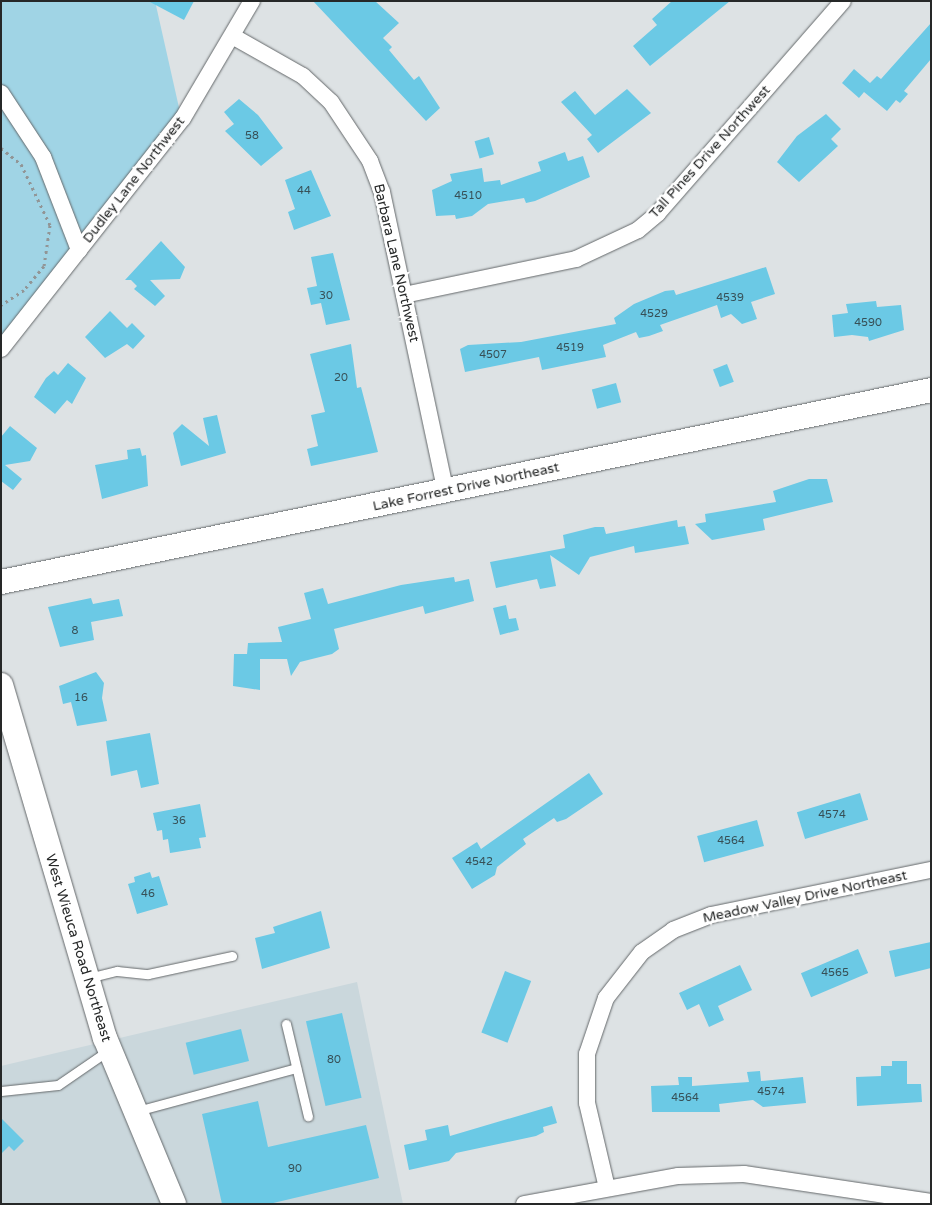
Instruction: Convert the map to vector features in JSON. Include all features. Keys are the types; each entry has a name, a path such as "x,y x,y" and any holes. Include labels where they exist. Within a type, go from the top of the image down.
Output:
{"street":[{"name":"Dudley Lane Northwest","path":"1,349 183,118 234,37 252,1"},
{"name":"Tall Pines Drive Northwest","path":"404,295 576,259 638,230 658,213 843,1"},
{"name":"Barbara Lane Northwest","path":"234,37 303,76 354,132 382,192 446,492"},
{"path":"1,93 43,158 79,250"},
{"name":"Lake Forrest Drive Northeast","path":"1,582 446,492 931,390"},
{"name":"West Wieuca Road Northeast","path":"1,685 86,979 109,1050 174,1204"},
{"name":"Meadow Valley Drive Northeast","path":"607,1188 587,1103 587,1054 606,998 642,952 673,930 711,915 931,870"},
{"path":"524,1204 678,1176 744,1174 931,1202"}],"lane":[{"path":"86,979 118,971 148,974 232,956"},
{"path":"286,1024 308,1116"},
{"path":"1,1091 58,1085 109,1050"},
{"path":"134,1112 296,1068"}],"path":[{"path":"1,148 22,164 50,225 44,266 24,290 1,305"}],"shaded area":[{"path":"1,1 155,1 182,121 1,340"},
{"path":"357,982 403,1204 1,1204 1,1066"}],"building":[{"path":"148,1 194,1 184,20"},
{"path":"313,1 375,1 399,23 383,38 392,47 389,50 414,80 419,76 440,108 426,121"},
{"path":"672,1 730,1 650,66 633,46 657,25 652,19"},
{"path":"931,23 931,59 904,91 908,94 900,103 896,100 887,111 864,92 859,98 842,83 854,69 870,83 877,76 881,79"},
{"path":"627,89 651,113 598,153 587,139 592,135 561,102 575,91 595,115"},
{"path":"239,99 258,115 283,148 261,166 225,131 234,124 224,112"},
{"path":"826,114 841,129 831,139 838,146 799,182 777,162 797,136"},
{"path":"489,137 494,154 480,158 475,141"},
{"path":"565,152 568,161 583,156 590,177 535,201 526,203 524,198 488,204 472,216 456,219 455,215 436,216 432,190 452,181 450,174 482,168 484,182 500,180 501,185 541,171 538,162"},
{"path":"311,170 331,216 294,230 288,212 295,209 285,180"},
{"path":"161,241 185,267 180,279 150,280 165,296 155,306 134,289 137,286 131,280 125,280"},
{"path":"333,253 350,320 326,325 321,303 311,305 307,288 317,286 311,257"},
{"path":"766,267 775,294 751,302 757,319 742,324 731,314 721,318 717,305 660,325 663,331 649,336 639,338 636,332 603,345 606,357 542,370 539,357 465,372 460,349 468,345 521,342 616,324 614,318 634,304 665,291 674,290 676,295"},
{"path":"876,301 877,307 901,305 904,330 869,341 868,337 852,335 834,337 832,315 848,313 846,304"},
{"path":"110,311 127,328 132,323 145,336 133,349 127,344 105,358 85,337"},
{"path":"351,344 357,388 361,387 378,452 311,466 307,449 318,446 311,415 325,412 310,354"},
{"path":"68,363 86,378 72,404 67,400 55,414 34,397 46,378 54,371 58,375"},
{"path":"727,364 734,382 720,387 713,369"},
{"path":"616,383 621,402 597,409 592,389"},
{"path":"217,415 226,453 181,466 173,433 182,424 209,446 203,418"},
{"path":"10,426 37,448 30,461 5,465 22,479 13,490 1,481 1,437"},
{"path":"140,448 142,456 146,455 148,486 102,499 95,465 128,459 127,450"},
{"path":"809,479 827,479 833,502 763,519 765,530 712,540 695,524 706,522 705,514 776,502 773,491"},
{"path":"677,520 678,527 685,526 689,544 635,553 634,546 590,557 579,575 550,555 556,586 540,589 537,579 496,588 490,562 565,548 563,535 595,527 604,527 606,534"},
{"path":"454,577 455,582 469,579 474,601 425,614 423,606 334,629 339,649 332,654 300,662 291,676 287,659 260,659 260,690 233,686 234,654 247,654 248,643 282,642 278,627 311,619 304,593 323,588 328,604 401,585"},
{"path":"91,598 93,604 119,599 123,616 91,622 94,640 60,647 48,607"},
{"path":"506,605 509,619 516,618 519,630 500,635 493,608"},
{"path":"96,672 104,683 102,698 107,721 77,726 71,702 63,704 59,686"},
{"path":"150,733 159,784 141,788 137,770 111,776 106,741"},
{"path":"589,773 603,794 566,819 557,822 554,818 523,839 526,844 497,867 495,875 472,889 452,858 477,842 481,849"},
{"path":"860,793 868,820 805,839 797,812"},
{"path":"200,804 206,837 199,838 201,848 170,853 168,839 163,840 162,830 157,831 153,813"},
{"path":"757,820 764,846 704,862 697,836"},
{"path":"150,872 152,878 159,876 168,905 137,914 128,884 135,882 134,877"},
{"path":"321,911 330,948 262,969 255,938 275,933 273,927"},
{"path":"931,942 931,968 895,977 889,951"},
{"path":"858,949 868,973 811,997 801,973"},
{"path":"740,965 752,990 718,1006 724,1020 709,1027 699,1004 687,1010 679,993"},
{"path":"505,971 531,981 507,1043 481,1033"},
{"path":"342,1013 362,1098 326,1106 306,1021"},
{"path":"241,1029 249,1061 194,1075 186,1043"},
{"path":"892,1061 907,1061 907,1084 921,1084 922,1102 857,1106 856,1077 881,1076 881,1066 892,1066"},
{"path":"760,1071 761,1081 803,1077 806,1103 763,1107 753,1100 719,1104 720,1112 652,1112 651,1086 679,1085 678,1077 692,1077 692,1086 749,1082 747,1072"},
{"path":"258,1101 268,1147 366,1125 379,1178 269,1204 222,1204 202,1114"},
{"path":"552,1106 557,1123 543,1127 544,1132 536,1136 456,1153 449,1161 409,1170 404,1145 427,1140 425,1130 448,1125 450,1136"},
{"path":"1,1118 24,1141 14,1151 9,1146 1,1154"}]}
